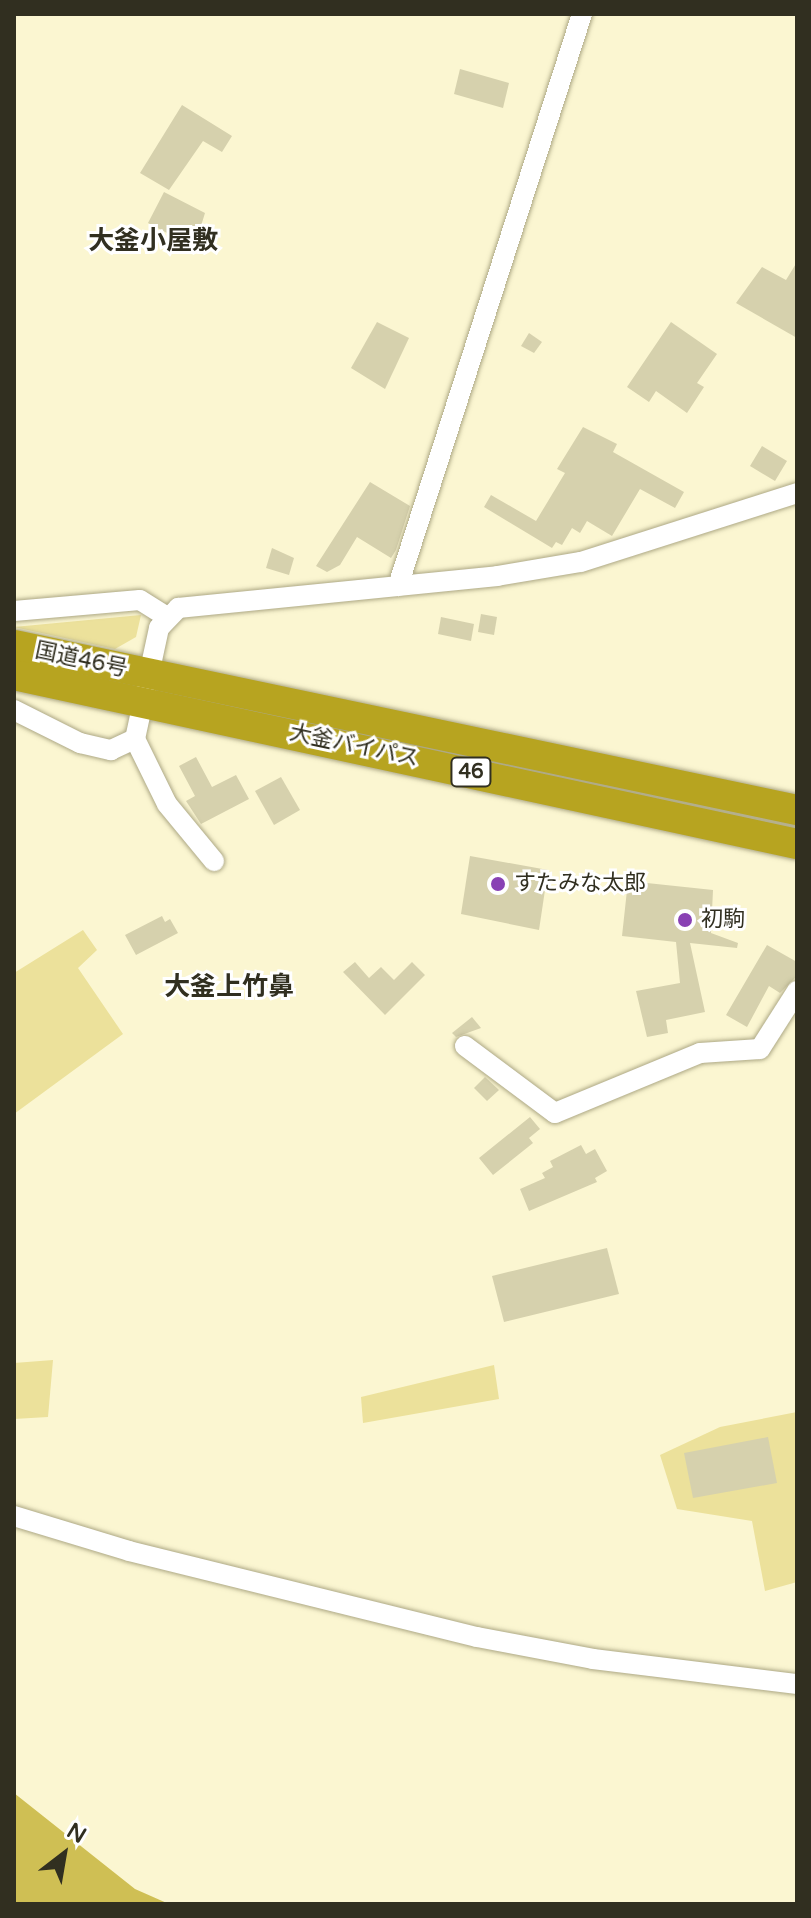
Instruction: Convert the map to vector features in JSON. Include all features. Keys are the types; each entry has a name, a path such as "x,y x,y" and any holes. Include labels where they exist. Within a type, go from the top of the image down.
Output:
{"highway":[{"name":"国道46号","path":"14,645 147,688"},
{"name":"国道46号","path":"14,675 147,688"},
{"name":"大釜バイパス","path":"147,688 797,810"},
{"name":"大釜バイパス","path":"147,688 797,844"}],"street":[{"path":"398,586 582,14"},
{"path":"214,861 167,804 135,739 166,616 178,608 398,586 581,562 797,493"},
{"path":"14,611 140,600 166,616"},
{"path":"14,710 100,748 111,750 135,739"},
{"path":"465,1046 555,1113 700,1053 760,1049 797,991"},
{"path":"14,1516 129,1551 477,1637 593,1659 797,1684"}],"shaded area":[{"path":"141,615 136,637 115,649 14,627"},
{"path":"83,930 97,950 78,968 123,1034 14,1114 14,973"},
{"path":"53,1360 48,1417 14,1419 14,1363"},
{"path":"494,1365 499,1399 363,1423 361,1397"},
{"path":"797,1412 797,1582 765,1591 752,1521 677,1509 660,1455 720,1427"},
{"path":"14,1793 135,1889 169,1904 14,1904"}],"building":[{"path":"460,69 509,83 503,108 454,94"},
{"path":"182,105 232,136 222,152 203,141 169,190 140,173"},
{"path":"164,192 205,213 196,242 190,239 188,244 148,223"},
{"path":"797,262 797,338 736,303 762,267 786,280"},
{"path":"377,322 409,338 385,389 351,368"},
{"path":"671,322 717,354 697,383 704,387 687,413 656,391 649,402 627,387"},
{"path":"529,333 542,342 534,353 521,346"},
{"path":"583,427 617,444 613,452 684,492 675,508 640,489 612,536 587,521 580,533 572,528 562,545 556,542 552,548 484,507 491,495 536,521 565,473 557,469"},
{"path":"762,446 787,461 775,481 750,466"},
{"path":"370,482 410,506 391,558 357,537 340,565 327,572 316,566"},
{"path":"272,548 294,558 289,575 266,568"},
{"path":"481,614 497,617 494,635 478,632"},
{"path":"441,617 474,624 471,641 438,634"},
{"path":"196,757 212,787 236,775 249,799 201,824 186,801 195,796 179,766"},
{"path":"281,777 300,810 274,825 255,791"},
{"path":"470,856 548,870 539,930 461,914"},
{"path":"628,881 713,890 711,933 738,943 737,948 690,943 705,1012 666,1020 668,1033 647,1037 636,991 680,983 676,942 622,936"},
{"path":"162,916 165,922 170,919 178,933 136,955 125,935"},
{"path":"767,945 797,962 797,976 780,993 769,986 747,1027 726,1015"},
{"path":"355,962 369,978 381,967 394,980 412,962 425,975 385,1015 343,972"},
{"path":"472,1017 481,1028 456,1037 452,1033"},
{"path":"485,1077 499,1090 487,1101 474,1088"},
{"path":"530,1117 540,1129 529,1138 533,1143 493,1175 479,1158"},
{"path":"581,1145 586,1154 595,1149 607,1171 595,1178 597,1182 529,1211 520,1189 545,1178 542,1173 553,1167 550,1161"},
{"path":"607,1248 619,1294 504,1322 492,1276"},
{"path":"768,1437 777,1483 693,1498 684,1453"}],"place":[{"name":"すたみな太郎","path":"498,884"},
{"name":"初駒","path":"685,920"}],"district":[{"name":"大釜小屋敷","path":"153,241"},
{"name":"大釜上竹鼻","path":"229,987"}]}
